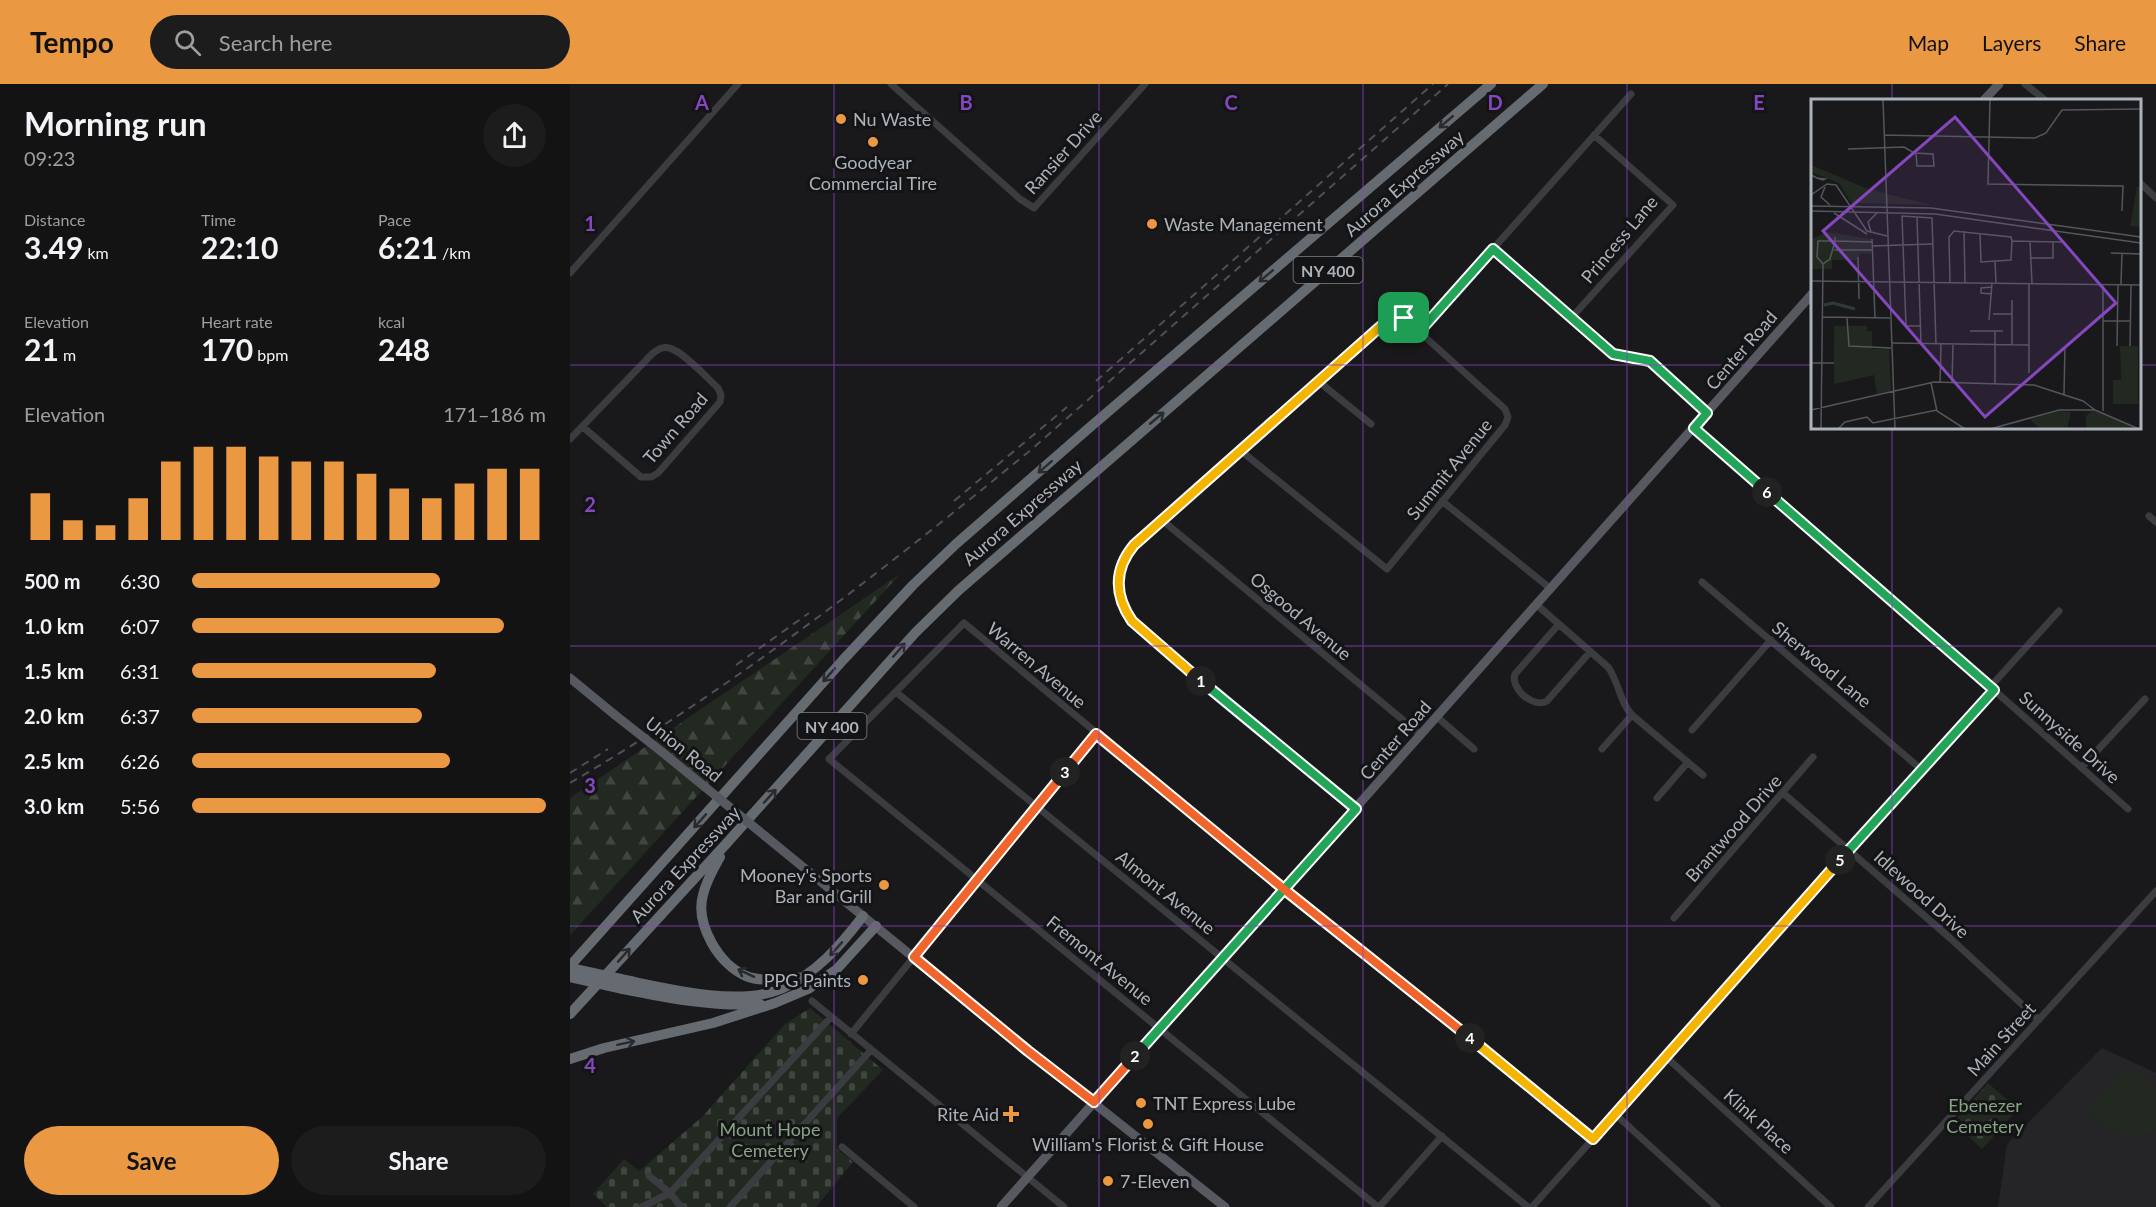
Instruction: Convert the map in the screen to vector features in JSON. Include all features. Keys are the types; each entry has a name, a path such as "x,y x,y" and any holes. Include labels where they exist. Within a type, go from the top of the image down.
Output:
{"highway":[{"name":"Aurora Expressway","path":"570,967 912,585 1089,428 1491,84"},
{"name":"Aurora Expressway","path":"570,1014 916,632 958,590 1543,84"},
{"path":"726,844 702,896 701,913 714,948 728,963 745,975 758,978 803,976"},
{"path":"570,977 713,995 752,995 780,989 803,976 827,958 863,916"},
{"path":"570,1059 604,1048 712,1023 775,1003 808,989 836,970 876,926"},
{"path":"570,967 627,985 699,1002 736,1005 775,1003"}],"main road":[{"path":"1985,99 1999,84"},
{"name":"Center Road","path":"1001,1207 1285,890 1811,295"},
{"name":"Union Road","path":"570,678 1028,1051 1225,1207"}],"street":[{"path":"570,273 738,84"},
{"name":"Ransier Drive","path":"891,84 1020,199 1034,208 1145,84"},
{"path":"2025,84 2044,99"},
{"path":"1356,809 1193,675 1132,621 1121,602 1118,582 1123,560 1134,545 1390,318 1404,318 1419,332 1631,93"},
{"name":"Princess Lane","path":"1572,317 1673,205 1594,135"},
{"path":"2141,185 2156,198"},
{"path":"1493,249 1613,354 1650,361 1707,413"},
{"name":"Summit Avenue","path":"1240,450 1387,569 1504,425 1508,417 1505,408 1419,332"},
{"name":"Town Road","path":"570,440 651,354 660,348 670,348 678,352 718,388 721,395 720,402 651,477 641,477 583,427"},
{"path":"1318,381 1371,424"},
{"name":"Sunnyside Drive","path":"1694,428 1993,688 2128,809"},
{"path":"1442,501 1551,589"},
{"path":"2149,516 2156,522"},
{"name":"Osgood Avenue","path":"1162,520 1421,735"},
{"name":"Sherwood Lane","path":"1702,582 1922,770"},
{"path":"1537,605 1615,677 1626,709 1703,775"},
{"path":"1530,1207 1922,770 2059,611"},
{"name":"Warren Avenue","path":"896,692 964,623 1285,890 1593,1139"},
{"path":"1559,624 1515,674 1513,680 1515,686 1535,703 1541,704 1547,701 1590,652"},
{"path":"1692,730 1770,640"},
{"name":"Fremont Avenue","path":"896,692 829,759 1378,1207 1442,1136"},
{"name":"Almont Avenue","path":"896,692 1530,1207"},
{"path":"2082,767 2145,699"},
{"path":"1602,750 1632,715"},
{"path":"1437,717 1474,749"},
{"path":"851,1034 1096,734"},
{"name":"Brantwood Drive","path":"1674,918 1813,758"},
{"path":"1657,798 1688,762"},
{"name":"Idlewood Drive","path":"1783,793 1850,850 2039,1020"},
{"name":"Main Street","path":"1868,1207 2156,891"},
{"path":"812,1001 1064,1207"},
{"path":"642,1207 670,1193 831,1017"},
{"path":"730,1207 872,1050"},
{"name":"Klink Place","path":"1666,1057 1831,1207"},
{"path":"1615,1114 1717,1207"},
{"path":"842,1147 914,1207"},
{"path":"649,1176 670,1193 681,1207"}],"shaded area":[{"path":"2102,1048 2156,1073 2156,1207 1998,1207 2007,1144"}],"green space":[{"path":"900,574 570,935 570,798"},
{"name":"Mount Hope Cemetery","path":"810,1008 883,1070 837,1118 837,1149 853,1162 816,1207 607,1207 593,1194 624,1159 639,1171 702,1117 785,1024"},
{"path":"2134,1069 2156,1090 2156,1129 2135,1137 2112,1129 2087,1110 2122,1071"},
{"name":"Ebenezer Cemetery","path":"1988,1083 2018,1109 1982,1149 1953,1122"}],"railway":[{"path":"1096,381 1433,84"},
{"path":"570,783 631,746 749,667 921,538 1032,449 1448,84"},
{"path":"954,501 1067,407"},
{"path":"736,665 809,613"},
{"path":"570,773 608,749"}],"place":[{"name":"Nu Waste","path":"841,119"},
{"name":"Goodyear Commercial Tire","path":"873,142"},
{"name":"Waste Management","path":"1152,224"},
{"name":"Mooney's Sports Bar and Grill","path":"884,885"},
{"name":"PPG Paints","path":"863,980"},
{"name":"TNT Express Lube","path":"1141,1103"},
{"name":"Rite Aid","path":"1011,1114"},
{"name":"William's Florist & Gift House","path":"1148,1124"},
{"name":"7-Eleven","path":"1108,1181"}],"route":[{"path":"1404,318 1390,318 1134,545 1123,560 1119,572 1118,592 1125,611 1132,621 1193,675 1356,809 1285,890 1094,1102 914,957 1096,734 1285,890 1593,1139 1994,690 1694,428 1707,413 1650,361 1613,354 1493,249 1419,332 1404,318"}]}
